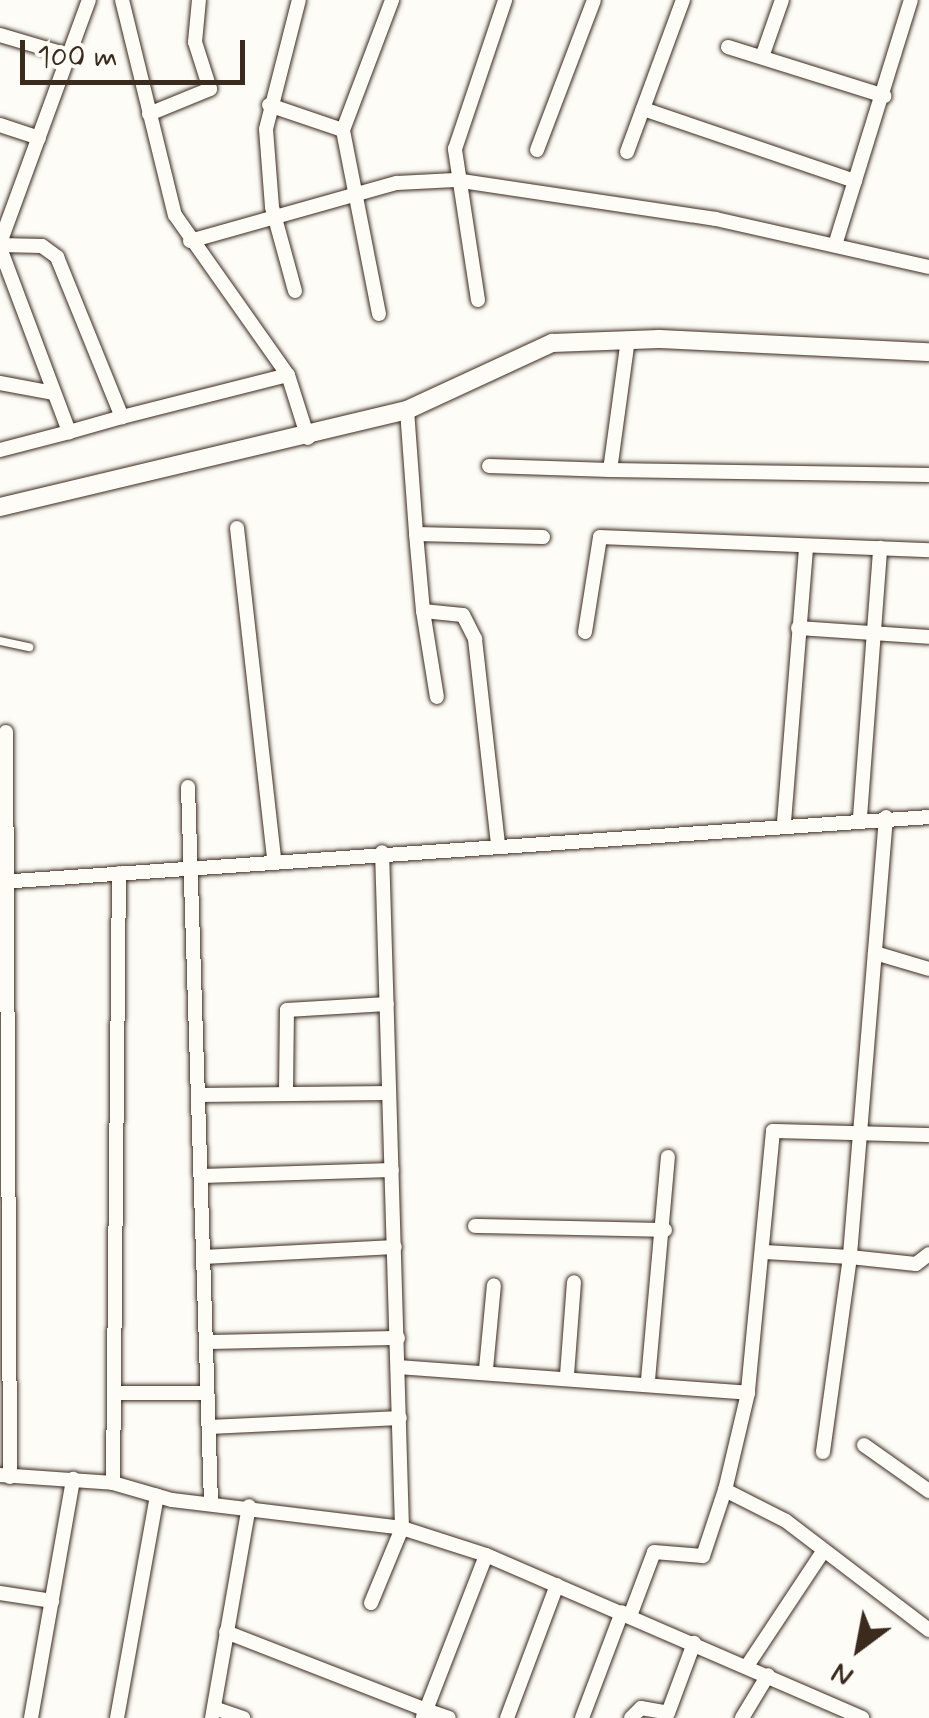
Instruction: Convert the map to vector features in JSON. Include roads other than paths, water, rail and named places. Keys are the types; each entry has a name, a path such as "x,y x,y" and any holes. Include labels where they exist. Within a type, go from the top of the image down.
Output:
{"street":[{"path":"69,432 0,245 89,0"},
{"path":"122,0 149,114 190,240 288,375 308,438"},
{"path":"149,114 210,90 195,42 199,0"},
{"path":"294,291 274,218 270,105 299,0"},
{"path":"379,314 352,197 343,130 392,0"},
{"path":"478,300 456,180 459,120 505,0"},
{"path":"537,150 594,0"},
{"path":"627,152 683,0"},
{"path":"762,58 782,0"},
{"path":"836,242 911,0"},
{"path":"0,36 71,56"},
{"path":"728,46 884,96"},
{"path":"270,105 343,130"},
{"path":"643,109 856,181"},
{"path":"0,125 39,138"},
{"path":"190,240 352,197 456,180 836,242 929,267"},
{"path":"0,245 42,246 57,257 122,417"},
{"path":"0,508 308,438 407,410 528,350 628,339 929,352"},
{"path":"610,470 628,339"},
{"path":"0,450 288,375"},
{"path":"0,383 54,392"},
{"path":"407,410 423,611 436,698"},
{"path":"489,466 929,476"},
{"path":"237,528 274,860"},
{"path":"416,534 543,537"},
{"path":"585,632 600,537 806,551 929,550"},
{"path":"860,816 880,548"},
{"path":"784,822 806,551"},
{"path":"423,611 453,611 471,624 498,844"},
{"path":"798,628 929,637"},
{"path":"6,732 5,1476 114,1483 156,1496 402,1528 486,1555 862,1718"},
{"path":"188,787 211,1503"},
{"path":"3,882 860,816 929,817"},
{"path":"823,1452 850,1257 886,817"},
{"path":"372,1603 402,1528 382,852"},
{"path":"114,1483 120,873"},
{"path":"875,953 929,968"},
{"path":"286,1091 287,1010 386,1004"},
{"path":"198,1095 286,1091 390,1093"},
{"path":"582,1718 654,1552 702,1558 725,1490 748,1393 765,1252 773,1131 929,1136"},
{"path":"648,1380 665,1230 668,1157"},
{"path":"201,1176 392,1170"},
{"path":"475,1226 665,1230"},
{"path":"204,1257 394,1247"},
{"path":"765,1252 916,1264 929,1254"},
{"path":"567,1375 574,1282"},
{"path":"486,1369 494,1285"},
{"path":"206,1342 398,1338"},
{"path":"398,1367 648,1380 748,1393"},
{"path":"115,1393 208,1393"},
{"path":"208,1427 400,1418"},
{"path":"864,1445 929,1491"},
{"path":"30,1718 73,1479"},
{"path":"725,1490 824,1550 929,1630"},
{"path":"117,1718 156,1496"},
{"path":"243,1718 213,1713 249,1506"},
{"path":"747,1666 824,1550"},
{"path":"424,1714 486,1555"},
{"path":"507,1718 557,1585"},
{"path":"0,1593 52,1601"},
{"path":"226,1632 424,1714 449,1718"},
{"path":"631,1718 641,1708 668,1713 694,1644"},
{"path":"742,1718 768,1675"}],"lane":[{"path":"0,641 30,648"}]}
